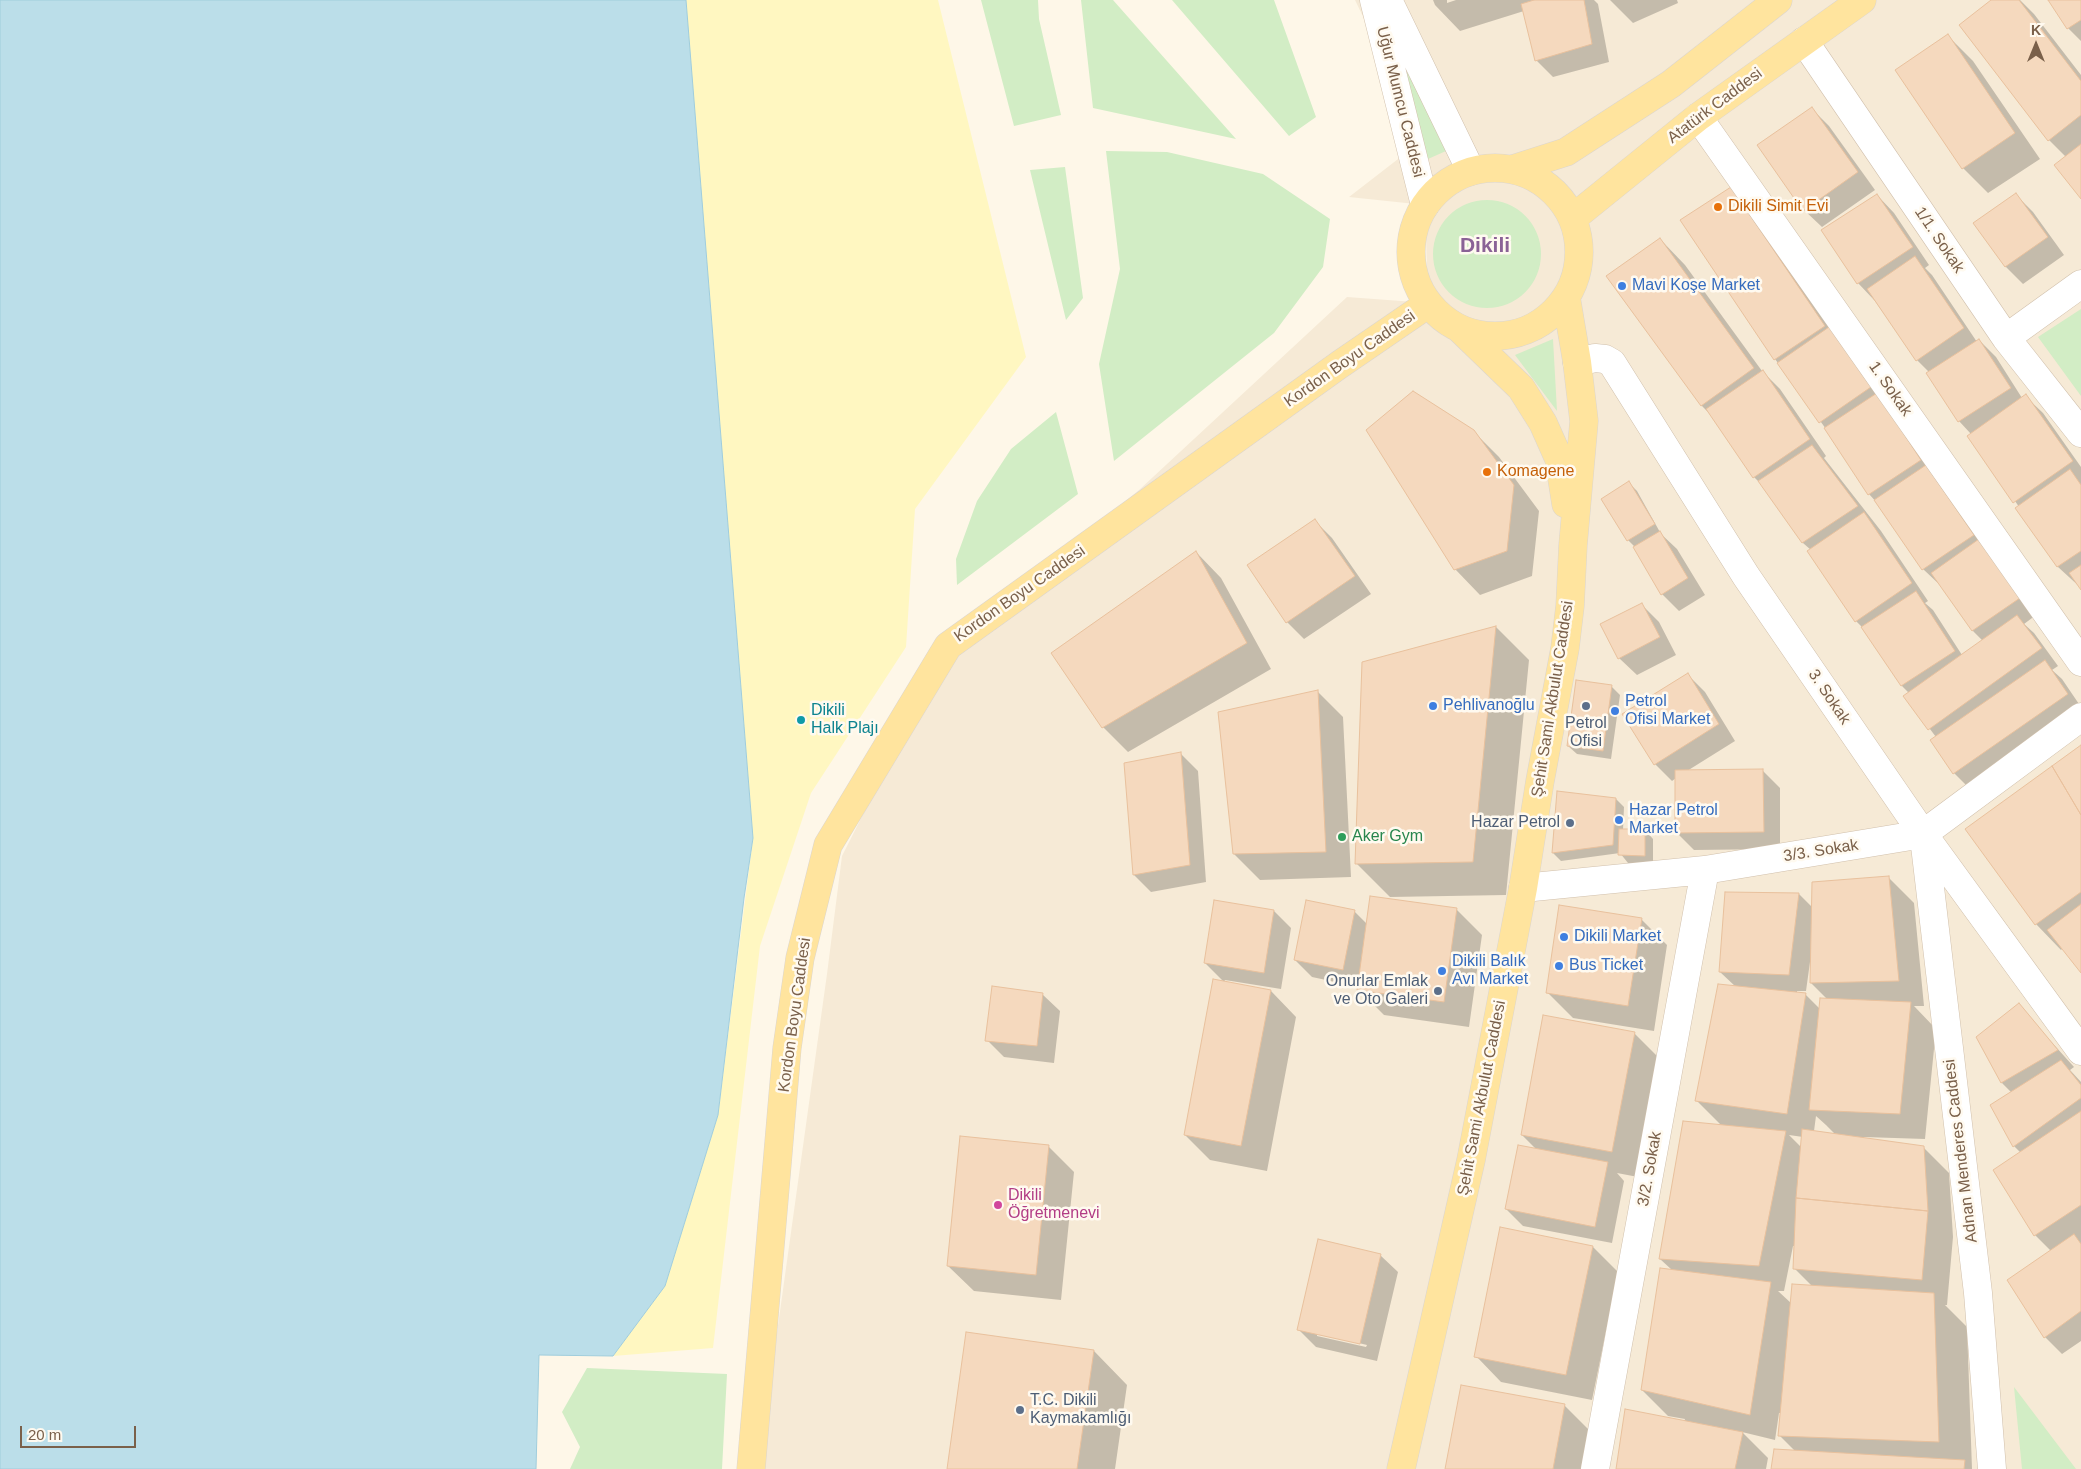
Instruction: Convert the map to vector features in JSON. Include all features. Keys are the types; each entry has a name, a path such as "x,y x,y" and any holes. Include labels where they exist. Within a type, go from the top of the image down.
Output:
{"main road":[{"path":"1513,169 1566,152 1671,84 1778,0"},
{"name":"Atatürk Caddesi","path":"1572,218 1698,118 1862,0"},
{"path":"1492,168 1513,169 1537,179 1558,196 1572,218 1579,246 1577,273 1566,297 1550,316 1529,328 1506,335 1470,331 1442,317 1428,304 1416,280 1411,254 1414,229 1425,205 1438,190 1454,178 1471,171 1492,168"},
{"name":"Şehit Sami Akbulut Caddesi","path":"1401,1469 1471,1160 1523,888 1540,781 1565,648 1570,606 1572,545 1584,421 1577,362 1566,297"},
{"name":"Kordon Boyu Caddesi","path":"751,1469 787,1048 800,958 828,845 948,646 1339,365 1428,304"},
{"name":"Şehit Sami Akbulut Caddesi","path":"1470,331 1521,388 1543,423 1559,459 1572,545"}],"street":[{"name":"Uğur Mumcu Caddesi","path":"1374,0 1425,205"},
{"name":"Uğur Mumcu Caddesi","path":"1388,0 1471,171"},
{"name":"1/1. Sokak","path":"1804,40 2006,338 2081,434"},
{"name":"1. Sokak","path":"1698,118 2081,662"},
{"path":"2006,338 2081,284"},
{"name":"3. Sokak","path":"1577,362 1595,358 1605,359 1612,363 1746,576 1923,834 2081,1052"},
{"name":"3/3. Sokak","path":"1523,888 1705,870 1923,834 2081,717"},
{"name":"Adnan Menderes Caddesi","path":"1923,834 1978,1293 1992,1469"},
{"name":"3/2. Sokak","path":"1595,1469 1705,870"}],"shaded area":[{"path":"1355,0 2081,0 2081,1469 758,1469 842,856 948,646 1139,490 1347,297 1428,303 1425,205 1349,197 1411,149 1396,85"}],"green space":[{"path":"981,0 1038,0 1039,19 1061,115 1014,126"},
{"path":"1081,0 1113,0 1236,139 1093,108"},
{"path":"1172,0 1274,0 1316,117 1289,136"},
{"path":"1393,41 1446,151 1419,163"},
{"path":"1106,151 1167,152 1263,174 1330,219 1323,267 1274,333 1114,461 1099,364 1120,269"},
{"path":"1065,167 1083,298 1066,320 1030,170"},
{"path":"1487,200 1508,204 1525,216 1537,233 1541,254 1537,275 1525,292 1508,304 1487,308 1466,304 1449,292 1437,275 1433,254 1437,233 1449,216 1466,204"},
{"path":"2081,309 2081,396 2038,337"},
{"path":"1553,339 1557,411 1515,355"},
{"path":"1056,412 1078,494 957,585 956,559 977,501 1011,449"},
{"path":"587,1368 727,1374 722,1469 570,1469 580,1447 562,1412"},
{"path":"2014,1387 2076,1469 2022,1469"}],"sand":[{"name":"Dikili Halk Plajı","path":"686,0 938,0 1026,357 915,509 906,647 811,793 760,946 713,1348 613,1356 665,1286 718,1115 753,838"}],"water":[{"path":"0,0 686,0 753,838 718,1115 665,1286 613,1356 539,1355 536,1469 0,1469"}],"building":[{"path":"1534,0 1584,0 1592,44 1535,61 1521,4"},
{"path":"1991,0 2019,0 2081,81 2081,115 2048,141 1959,25"},
{"path":"2048,0 2081,0 2081,20 2067,29"},
{"path":"1948,34 2015,133 1962,169 1895,70"},
{"path":"1812,107 1858,172 1803,211 1757,145"},
{"path":"2081,144 2081,199 2054,165"},
{"path":"1731,187 1825,326 1774,360 1680,220"},
{"path":"2016,193 2048,237 2005,267 1973,223"},
{"path":"1877,194 1913,247 1857,284 1821,230"},
{"path":"1660,238 1754,368 1701,406 1606,276"},
{"path":"1915,256 1964,328 1916,361 1867,289"},
{"path":"1829,327 1871,387 1819,423 1777,363"},
{"path":"1979,339 2011,388 1958,422 1926,373"},
{"path":"1763,370 1810,439 1753,478 1706,409"},
{"path":"1413,391 1474,430 1514,485 1507,551 1454,570 1366,430"},
{"path":"1877,393 1921,460 1868,495 1824,428"},
{"path":"2026,394 2073,461 2013,503 1967,436"},
{"path":"1812,445 1858,506 1802,543 1758,481"},
{"path":"1926,465 1974,535 1922,570 1874,500"},
{"path":"2070,469 2081,485 2081,551 2057,567 2015,508"},
{"path":"1629,481 1655,524 1627,541 1601,499"},
{"path":"1864,512 1912,583 1855,622 1807,551"},
{"path":"1315,519 1355,576 1286,623 1247,565"},
{"path":"1660,531 1688,578 1661,595 1633,547"},
{"path":"1979,539 2020,598 1972,631 1931,573"},
{"path":"1196,551 1247,643 1102,728 1051,653"},
{"path":"2081,565 2081,590 2069,573"},
{"path":"1916,591 1955,651 1901,686 1861,627"},
{"path":"1642,603 1660,637 1618,659 1600,624"},
{"path":"2017,615 2042,648 1928,730 1903,696"},
{"path":"1496,626 1473,862 1355,864 1362,662"},
{"path":"2045,660 2068,694 1953,774 1930,740"},
{"path":"1688,673 1719,724 1654,765 1622,714"},
{"path":"1576,680 1612,685 1603,751 1567,746"},
{"path":"1318,690 1326,852 1233,854 1218,712"},
{"path":"2081,745 2081,815 2052,766"},
{"path":"1181,752 1190,865 1133,875 1124,763"},
{"path":"2052,766 2081,815 2081,892 2035,925 1965,829"},
{"path":"1763,769 1764,832 1675,833 1675,770"},
{"path":"1557,791 1616,798 1613,845 1552,853"},
{"path":"1619,829 1645,829 1645,856 1618,855"},
{"path":"1889,876 1899,981 1810,983 1812,882"},
{"path":"1725,892 1799,893 1789,975 1719,972"},
{"path":"1370,896 1457,908 1444,1002 1357,990"},
{"path":"1214,900 1274,910 1264,973 1204,963"},
{"path":"1306,900 1355,910 1343,970 1294,960"},
{"path":"2081,904 2081,973 2047,930"},
{"path":"1559,905 1642,918 1628,1006 1546,993"},
{"path":"1213,979 1271,990 1241,1146 1184,1135"},
{"path":"1718,984 1806,993 1787,1114 1695,1101"},
{"path":"992,986 1043,993 1037,1046 985,1041"},
{"path":"1820,998 1911,1002 1900,1114 1809,1110"},
{"path":"2019,1003 2058,1050 2001,1083 1976,1037"},
{"path":"1543,1015 1635,1032 1612,1152 1521,1135"},
{"path":"2061,1060 2081,1085 2081,1098 2013,1147 1990,1105"},
{"path":"2081,1111 2081,1205 2034,1236 1993,1170"},
{"path":"1683,1121 1786,1131 1759,1266 1659,1259"},
{"path":"1802,1129 1924,1146 1928,1211 1796,1198"},
{"name":"Dikili Öğretmenevi","path":"960,1136 1049,1145 1036,1275 947,1266"},
{"path":"1518,1145 1608,1162 1595,1227 1505,1209"},
{"path":"1796,1198 1928,1211 1922,1280 1793,1269"},
{"path":"1500,1227 1593,1246 1566,1375 1474,1357"},
{"path":"2074,1234 2081,1244 2081,1311 2044,1338 2007,1280"},
{"path":"1318,1239 1381,1254 1360,1344 1297,1330"},
{"path":"1660,1268 1771,1282 1750,1415 1641,1390"},
{"path":"1792,1284 1934,1293 1939,1442 1778,1436"},
{"name":"T.C. Dikili Kaymakamlığı","path":"966,1332 1094,1350 1077,1469 947,1469"},
{"path":"1461,1385 1565,1404 1553,1469 1445,1469"},
{"path":"1625,1409 1743,1432 1735,1469 1616,1469"},
{"path":"1774,1449 1965,1460 1964,1469 1771,1469"}],"place":[{"name":"Dikili Simit Evi","path":"1718,207"},
{"name":"Mavi Koşe Market","path":"1622,286"},
{"name":"Komagene","path":"1487,472"},
{"name":"Pehlivanoğlu","path":"1433,706"},
{"name":"Petrol Ofisi","path":"1586,706"},
{"name":"Petrol Ofisi Market","path":"1615,711"},
{"name":"Dikili Halk Plajı","path":"801,720"},
{"name":"Hazar Petrol Market","path":"1619,820"},
{"name":"Hazar Petrol","path":"1570,823"},
{"name":"Aker Gym","path":"1342,837"},
{"name":"Dikili Market","path":"1564,937"},
{"name":"Bus Ticket","path":"1559,966"},
{"name":"Dikili Balık Avı Market","path":"1442,971"},
{"name":"Onurlar Emlak ve Oto Galeri","path":"1438,991"},
{"name":"Dikili Öğretmenevi","path":"998,1205"},
{"name":"T.C. Dikili Kaymakamlığı","path":"1020,1410"}],"district":[{"name":"Dikili","path":"1485,246"}]}
